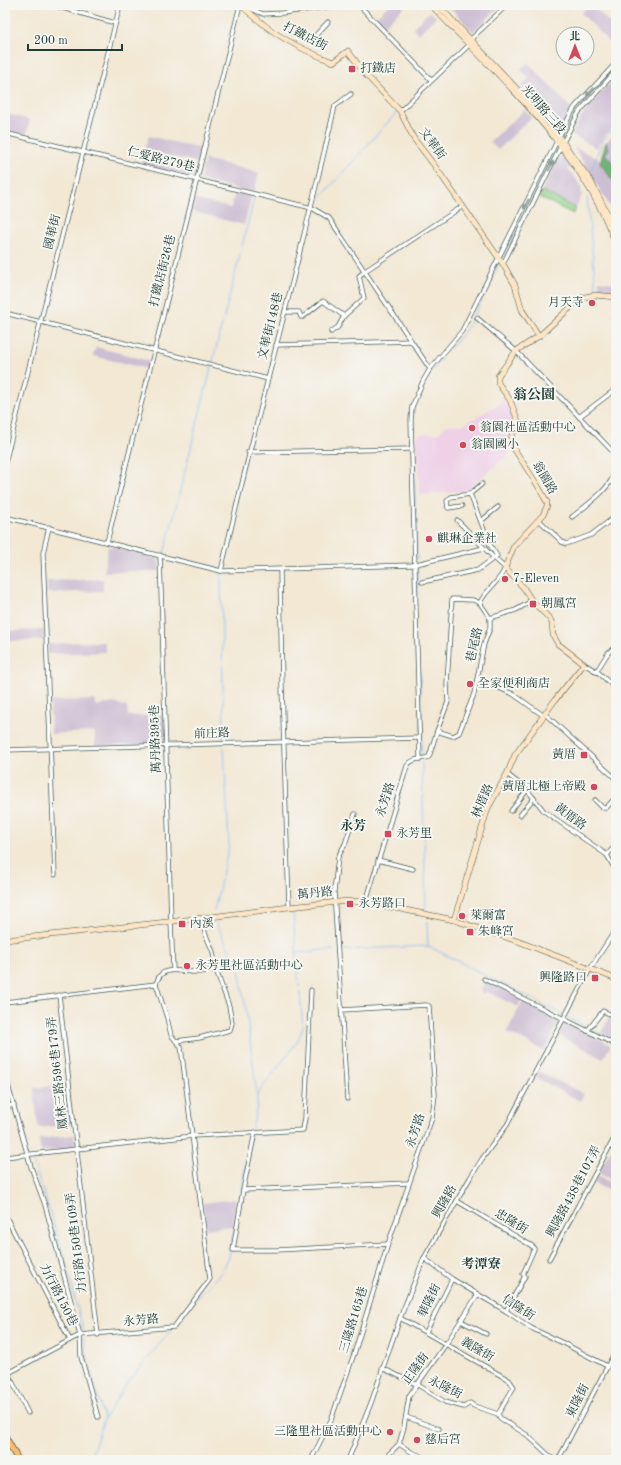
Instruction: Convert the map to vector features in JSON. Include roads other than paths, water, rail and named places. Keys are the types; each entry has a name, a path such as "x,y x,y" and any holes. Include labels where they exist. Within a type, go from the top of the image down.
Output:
{"main road":[{"path":"5,1436 18,1460"},
{"path":"5,1444 14,1460"}],"street":[{"path":"52,5 115,23"},
{"name":"國華街","path":"5,463 82,151 120,5"},
{"path":"240,5 263,14 341,5"},
{"name":"打鐵店街","path":"240,5 266,27 289,42 318,56 333,62 343,53"},
{"name":"打鐵店街26巷","path":"107,542 240,5"},
{"path":"359,5 430,80"},
{"name":"光明路三段","path":"431,5 560,141 590,180 616,231"},
{"name":"光明路三段","path":"438,5 549,123 586,182 601,210 616,245"},
{"path":"399,110 469,45 471,40 507,5"},
{"path":"314,37 328,22"},
{"name":"文華街","path":"343,53 348,51 366,75 399,110 414,138 498,258"},
{"path":"503,264 575,107 616,63"},
{"path":"532,601 516,610 490,618 480,603 473,600 452,599 448,698 430,756 420,759 411,420 412,407 417,393 430,369 462,331 498,258 560,141 579,112 616,71"},
{"name":"文華街148巷","path":"219,570 312,207 335,106 351,94"},
{"name":"仁愛路279巷","path":"5,133 312,207"},
{"path":"331,332 338,327 344,316 364,298 359,276 463,206"},
{"path":"312,207 329,218 430,369"},
{"path":"498,258 515,285 522,310 539,336"},
{"name":"翁園路","path":"480,603 482,598 492,587 505,568 514,546 547,510 547,502 511,444 511,437 518,420 510,400 498,383 498,376 516,351 539,336 581,298 594,295 616,297"},
{"path":"285,312 299,312 301,317 303,317 323,301 344,316"},
{"path":"5,313 268,379"},
{"path":"477,318 516,351 616,455"},
{"path":"276,345 411,341"},
{"path":"578,417 616,389"},
{"path":"248,452 412,449"},
{"path":"572,517 607,487 613,479 614,473"},
{"path":"462,506 448,508 447,501 451,497 470,494 482,484"},
{"path":"422,582 478,570 497,556 490,545 470,494"},
{"path":"481,521 498,507"},
{"path":"539,520 566,544 591,535 616,516"},
{"path":"5,517 219,570 280,570 415,564 484,548"},
{"path":"457,520 523,587 532,601 550,619 558,644 616,689"},
{"path":"49,528 43,553 54,875"},
{"name":"萬丹路395巷","path":"160,555 173,970"},
{"path":"280,570 283,742 289,906"},
{"name":"巷尾路","path":"437,731 453,736 460,733 478,679 484,644 490,628 490,618"},
{"path":"596,672 608,653 616,646"},
{"name":"林厝路","path":"454,920 488,808 507,774 515,755 584,664"},
{"path":"478,679 513,694 545,715 616,779"},
{"name":"前庄路","path":"5,750 419,738"},
{"name":"永芳路","path":"366,902 407,766 412,761 420,759"},
{"name":"黃厝路","path":"507,774 527,790 544,810 608,855"},
{"path":"511,811 527,790"},
{"path":"595,800 603,808 606,808 616,797"},
{"path":"520,816 534,798"},
{"path":"347,1099 334,882 338,857 345,844 355,814"},
{"path":"616,845 608,855 616,871"},
{"path":"378,860 413,870"},
{"name":"萬丹路","path":"5,940 204,918 289,906 348,901 366,902 454,920 520,942 616,979"},
{"path":"176,1041 230,1030 232,1024 229,1006 216,970 213,952 205,932 204,918"},
{"name":"興隆路","path":"348,1460 371,1403 400,1318 424,1258 482,1158 507,1125 590,969 616,929"},
{"path":"5,1002 156,984 163,973 173,970 192,972 216,970"},
{"path":"484,979 564,1017 616,1045"},
{"name":"永芳路","path":"98,1335 174,1327 210,1280 183,1056 181,1047 171,1035 156,984"},
{"path":"5,1157 193,1136 303,1130 311,990"},
{"name":"鳳林三路596巷179弄","path":"59,995 76,1149"},
{"name":"永芳路","path":"342,1010 426,1005 430,1007 435,1095 432,1118 409,1183"},
{"path":"588,1029 603,1011 616,1017"},
{"path":"5,1075 27,1154 45,1205 80,1335 81,1357 98,1417"},
{"path":"5,1106 14,1106"},
{"path":"255,1132 233,1248 235,1251 388,1244"},
{"name":"興隆路438巷107弄","path":"549,1259 616,1135"},
{"name":"力行路150巷109弄","path":"76,1149 98,1335"},
{"path":"243,1190 409,1183"},
{"name":"三隆路165巷","path":"311,1460 330,1420 341,1391 409,1183"},
{"name":"忠隆街","path":"457,1201 532,1246 534,1249 523,1274 525,1276 506,1312"},
{"name":"力行路150巷","path":"5,1215 70,1340 7,1374"},
{"name":"信隆街","path":"424,1258 452,1279 531,1328 607,1366"},
{"name":"華隆街","path":"426,1332 452,1279"},
{"name":"正隆街","path":"385,1460 399,1444 406,1417 409,1396 446,1344 478,1294"},
{"name":"義隆街","path":"400,1318 509,1380 514,1385 498,1414"},
{"path":"461,1321 486,1334"},
{"path":"70,1340 80,1335"},
{"name":"力行路150巷","path":"80,1335 98,1335"},
{"name":"東隆街","path":"558,1460 616,1350"},
{"name":"永隆街","path":"382,1368 418,1385 448,1402 464,1407 470,1403 474,1406 498,1414 500,1418 526,1436 554,1460"},
{"path":"7,1374 28,1413"},
{"path":"406,1417 439,1429"},
{"path":"399,1444 413,1453 432,1460"}],"waterway":[{"path":"565,132 575,110 616,67"},
{"path":"312,207 398,111"},
{"path":"592,169 603,141 616,126"},
{"path":"502,258 557,148"},
{"path":"164,554 255,195"},
{"path":"587,198 596,290"},
{"path":"451,348 470,324 499,264"},
{"path":"612,314 616,320"},
{"path":"430,373 442,359"},
{"path":"413,441 417,559"},
{"path":"178,559 218,568"},
{"path":"417,566 418,595"},
{"path":"221,573 224,741"},
{"path":"420,672 422,756"},
{"path":"214,911 229,845 224,748"},
{"path":"422,763 426,909"},
{"path":"293,912 299,987"},
{"path":"427,922 428,946"},
{"path":"216,923 239,970 246,1009 257,1095"},
{"path":"341,950 428,946 564,1015"},
{"path":"297,953 334,950"},
{"path":"252,1129 257,1105 257,1095 297,1042 303,1027 300,992"},
{"path":"567,1017 616,1042"},
{"path":"5,1063 26,1142"},
{"path":"198,1298 222,1271 229,1257 251,1135"},
{"path":"32,1158 61,1246 84,1333"},
{"path":"90,1460 104,1419 124,1387 172,1329"},
{"path":"84,1337 87,1357 104,1419"}],"place":[{"name":"打鐵店","path":"352,69"},
{"name":"月天寺","path":"592,303"},
{"name":"翁園社區活動中心","path":"472,428"},
{"name":"翁園國小","path":"463,445"},
{"name":"麒琳企業社","path":"429,539"},
{"name":"7-Eleven","path":"505,579"},
{"name":"朝鳳宮","path":"533,604"},
{"name":"全家便利商店","path":"470,684"},
{"name":"黃厝","path":"584,755"},
{"name":"黃厝北極上帝殿","path":"594,787"},
{"name":"永芳里","path":"388,834"},
{"name":"永芳路口","path":"350,904"},
{"name":"萊爾富","path":"462,916"},
{"name":"內溪","path":"182,924"},
{"name":"朱峰宮","path":"470,932"},
{"name":"永芳里社區活動中心","path":"187,966"},
{"name":"興隆路口","path":"595,978"},
{"name":"三隆里社區活動中心","path":"390,1432"},
{"name":"慈后宮","path":"417,1440"}],"district":[{"name":"翁公園","path":"534,395"},
{"name":"永芳","path":"353,826"},
{"name":"考潭寮","path":"481,1264"}]}
